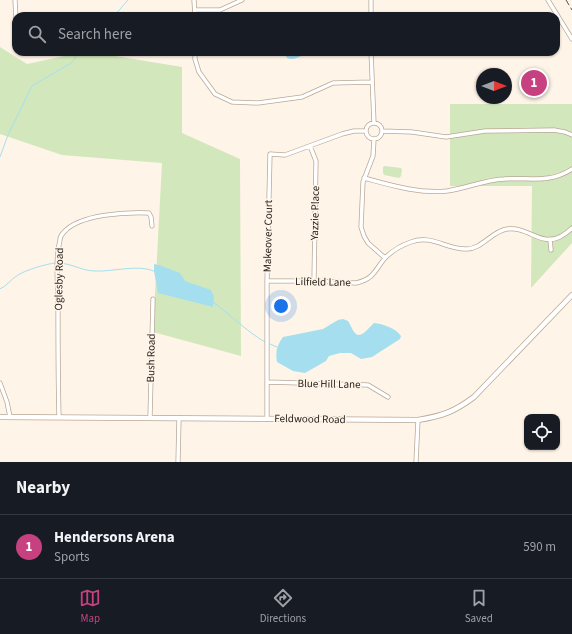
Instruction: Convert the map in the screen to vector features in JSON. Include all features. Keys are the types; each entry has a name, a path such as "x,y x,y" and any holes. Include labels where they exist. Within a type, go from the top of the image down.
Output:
{"street":[{"path":"15,0 16,12"},
{"path":"194,0 195,10 220,10 242,0"},
{"path":"371,0 371,12"},
{"path":"548,0 555,12"},
{"path":"560,20 572,40"},
{"path":"195,56 199,72 214,94 232,102 258,103 302,97 334,83 372,82"},
{"path":"372,56 374,123"},
{"path":"374,123 368,126 366,131 369,138 378,138 382,131"},
{"path":"374,123 379,126 382,131"},
{"path":"382,131 412,132 446,137 485,131 554,130 572,135"},
{"name":"Makeover Court","path":"267,418 267,281 270,154 285,155 342,134 354,131 366,131"},
{"path":"374,139 372,156 364,178 361,227 368,243 385,258"},
{"name":"Yazzie Place","path":"310,146 316,161 314,281"},
{"path":"364,178 393,186 442,191 497,180 553,178 572,169"},
{"name":"Oglesby Road","path":"59,417 58,253 62,233 67,228 90,218 116,214 148,213 151,217 152,226"},
{"name":"Lilfield Lane","path":"267,281 356,283 375,274 385,258 394,250 409,242 431,240 469,249 479,245 500,231 509,229 521,231 543,239 550,239"},
{"path":"551,250 550,239 559,237 571,231"},
{"name":"Feldwood Road","path":"0,417 418,420 448,414 474,397 572,295"},
{"name":"Bush Road","path":"150,417 153,299"},
{"name":"Blue Hill Lane","path":"267,382 368,385 388,396"},
{"path":"0,383 7,402 10,417"},
{"path":"178,462 179,418"},
{"path":"416,462 418,420"}],"green space":[{"path":"0,47 12,56 27,64 64,56 115,56 182,67 182,133 240,159 241,356 153,332 162,163 62,155 0,134"},
{"path":"450,104 572,104 572,243 531,288 532,186 450,186"},
{"path":"383,167 401,168 401,176 399,178 384,175"}],"water":[{"path":"286,56 301,56 293,59 287,58"},
{"path":"154,264 180,273 185,281 211,290 214,297 213,307 158,293"},
{"path":"343,319 348,321 357,335 363,334 374,323 389,327 401,336 400,339 372,357 361,359 351,353 340,353 329,356 326,361 305,373 293,371 277,362 277,349 283,337 323,329 338,320"}],"waterway":[{"path":"118,12 128,0"},
{"path":"0,157 8,135 32,86 71,63 76,56"},
{"path":"0,289 22,273 55,263"},
{"path":"58,263 67,264 90,271 140,268 154,271"},
{"path":"213,302 251,333 265,342"},
{"path":"270,344 277,347"}],"railway":[{"path":"566,0 572,10"}],"place":[{"name":"Hendersons Arena","path":"534,83"}]}
